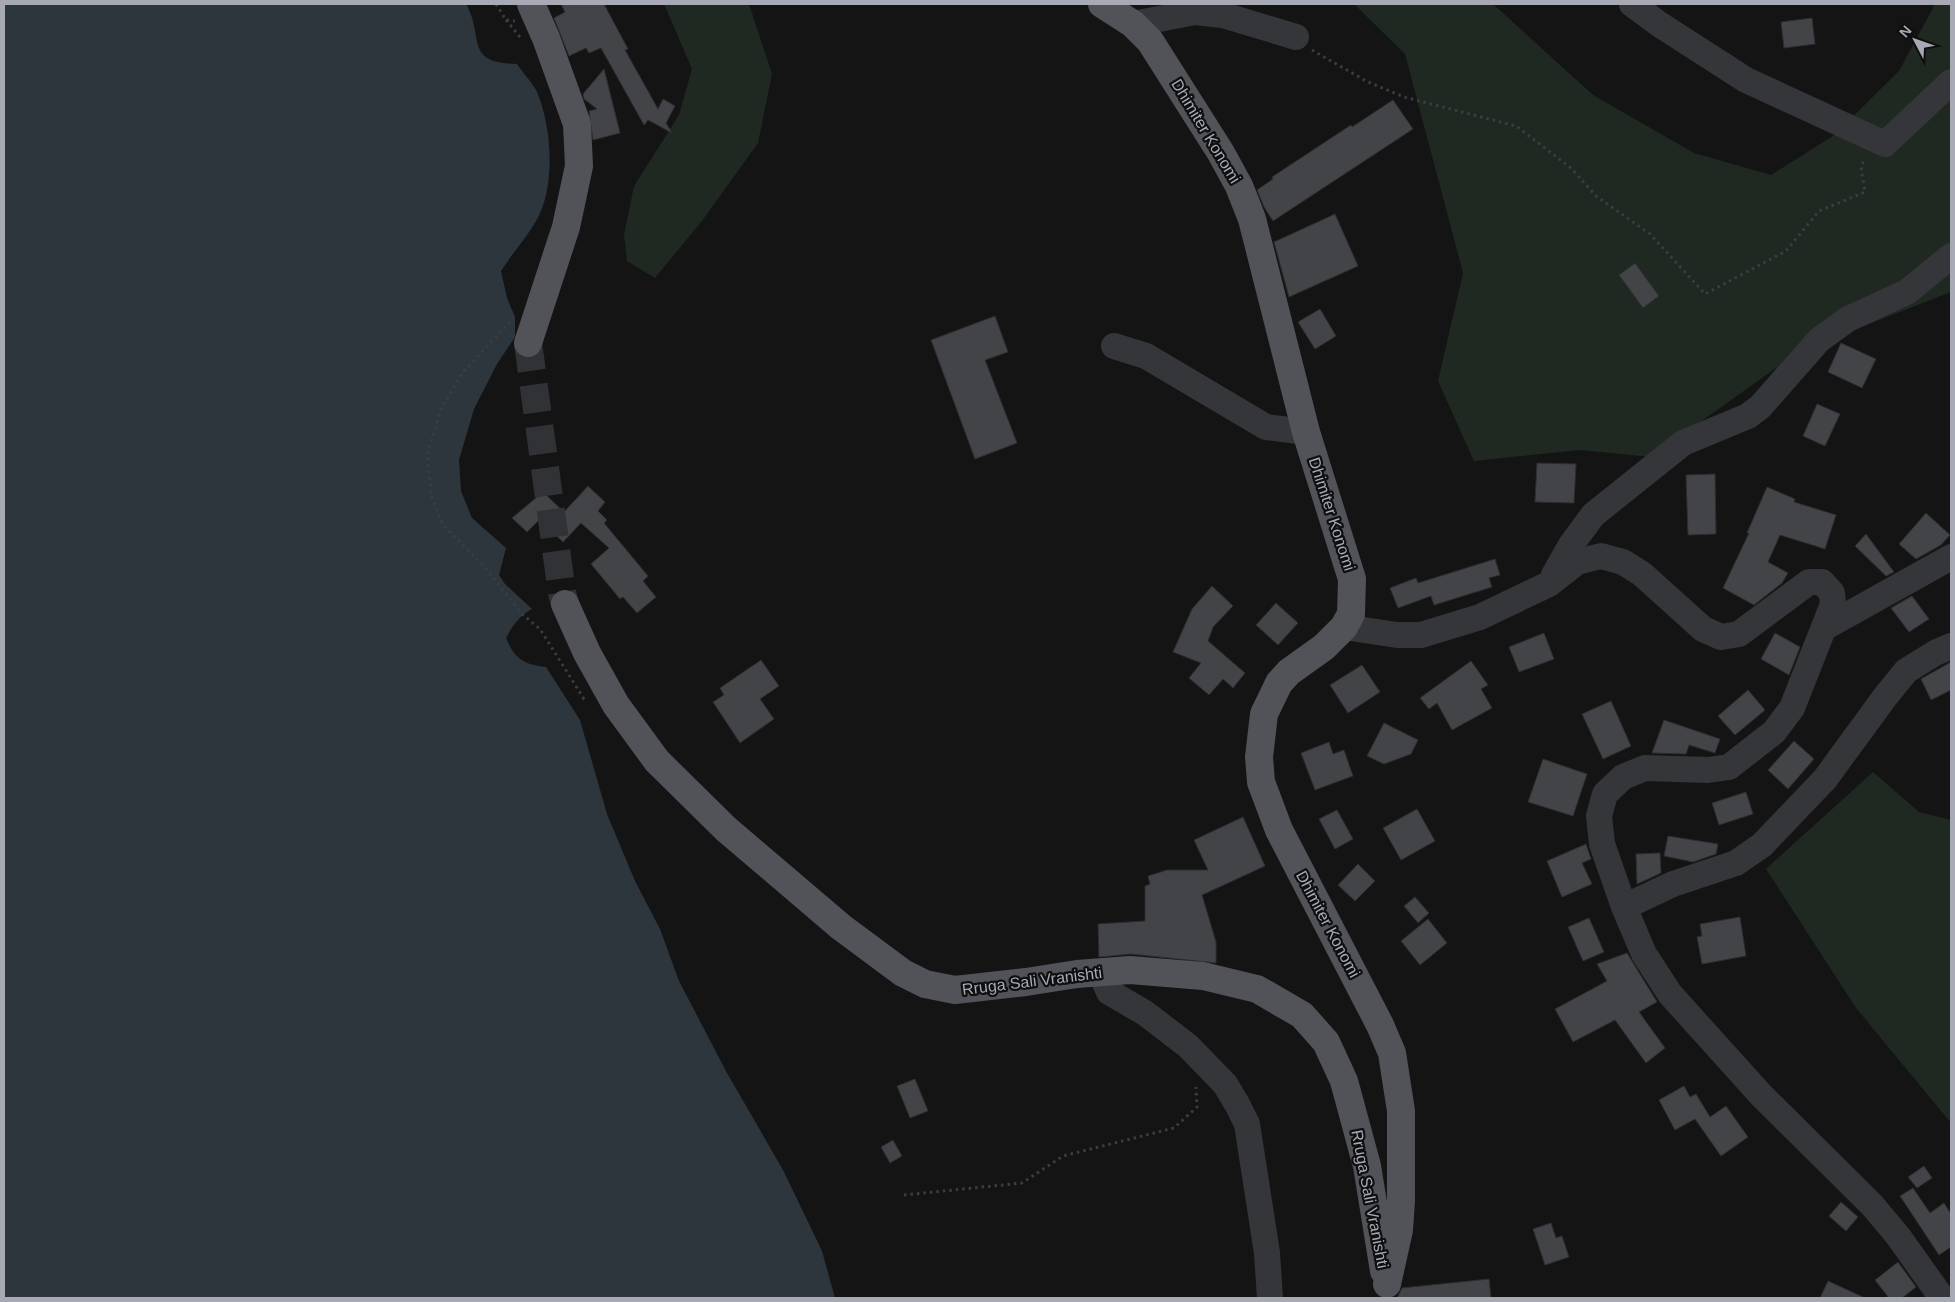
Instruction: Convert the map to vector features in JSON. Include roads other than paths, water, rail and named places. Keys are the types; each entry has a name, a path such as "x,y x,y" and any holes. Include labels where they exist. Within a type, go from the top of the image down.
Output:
{"main road":[{"path":"528,343 566,227 579,166 577,124 546,38 531,4"},
{"name":"Dhimiter Konomi","path":"1102,4 1133,24 1150,41 1239,186 1252,219 1306,432 1352,578 1351,614 1344,627 1324,647 1306,658 1279,683 1264,714 1259,757 1261,782 1279,830 1380,1024 1392,1053 1400,1111 1401,1201 1399,1230 1387,1291"},
{"name":"Rruga Sali Vranishti","path":"565,604 587,652 616,705 657,761 726,830 841,927 903,973 925,984 955,990 1130,970 1203,976 1258,989 1302,1015 1326,1042 1344,1081 1367,1166 1387,1291"}],"street":[{"path":"1632,4 1659,24 1746,80 1885,144 1951,82"},
{"path":"1133,24 1195,12 1223,15 1289,35"},
{"path":"1550,584 1571,545 1593,515 1600,509 1683,443 1748,416 1760,407 1819,340 1848,319 1907,292 1951,256"},
{"path":"1114,346 1146,356 1266,427 1306,432"},
{"path":"1344,627 1397,635 1422,635 1480,617 1550,584 1577,562 1601,556 1623,562 1642,574 1703,629 1721,637 1739,634 1809,582 1822,582 1832,593 1833,604 1792,708 1774,732 1729,766 1708,770 1645,768 1623,777 1605,794 1600,816 1602,844 1624,907 1644,954 1670,994 1761,1095 1872,1205 1898,1236 1942,1298"},
{"path":"1824,628 1951,557"},
{"path":"1624,907 1673,884 1736,863 1762,845 1826,779 1885,697 1906,672 1935,653 1951,646"},
{"path":"1103,972 1109,992 1145,1013 1188,1046 1225,1084 1237,1104 1247,1124 1268,1261 1270,1298"}],"tunnel":[{"path":"528,343 565,604"}]}
